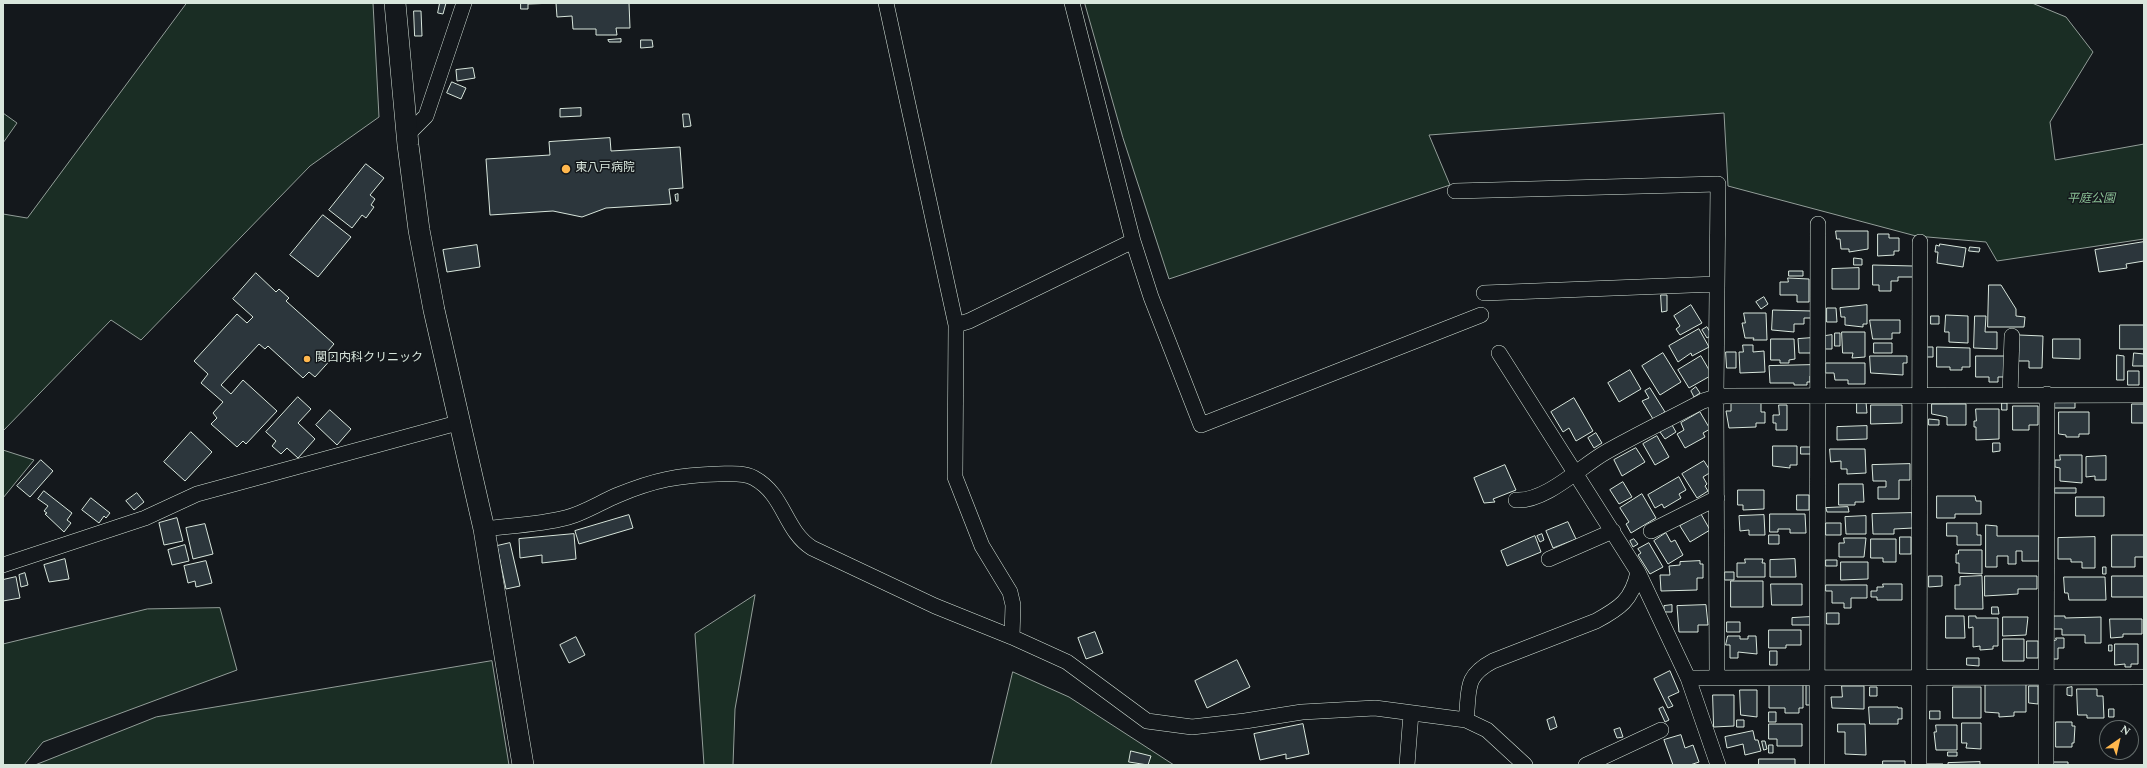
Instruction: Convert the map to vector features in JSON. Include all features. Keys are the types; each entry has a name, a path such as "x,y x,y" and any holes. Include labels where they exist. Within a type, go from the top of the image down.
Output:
{"street":[{"path":"395,3 407,135 419,230 434,310 461,422 484,528 523,765"},
{"path":"407,135 426,116 464,3"},
{"path":"886,3 956,325 955,477 982,546 1010,592 1013,606 1012,637"},
{"path":"1072,3 1134,241 1151,297 1201,425 1481,315"},
{"path":"1455,191 1718,184 1716,397 1717,677"},
{"path":"1817,765 1818,224"},
{"path":"956,325 969,321 1134,241"},
{"path":"1919,765 1920,242"},
{"path":"1484,293 1717,284"},
{"path":"2010,395 2012,336"},
{"path":"1499,353 1638,572 1688,678 1718,765"},
{"path":"2046,765 2047,394"},
{"path":"1516,500 1530,499 1576,475 1585,465 1605,453 1703,401 1716,397 2144,394"},
{"path":"3,565 145,518 197,494 461,422"},
{"path":"484,528 566,518 619,495 666,478 697,474 735,473 752,477 770,488 782,506 794,532 802,541 812,548 935,606 1012,637 1067,662 1147,721 1192,727 1340,708 1375,708 1466,720 1487,730 1525,765"},
{"path":"1651,531 1716,498"},
{"path":"1549,560 1613,531"},
{"path":"1466,720 1469,685 1473,676 1481,668 1596,622 1611,613 1630,596 1635,586 1638,572"},
{"path":"1688,678 2144,677"},
{"path":"1407,765 1411,713"},
{"path":"1586,765 1661,730"}],"green space":[{"path":"187,3 373,3 379,117 310,166 141,340 111,320 3,431 3,214 27,218"},
{"name":"平庭公園","path":"1085,3 2032,3 2066,17 2093,52 2050,122 2055,160 2144,144 2144,239 1997,261 1986,242 1916,236 1728,186 1724,113 1429,135 1450,185 1169,279 1123,138"},
{"path":"3,113 17,123 3,143"},
{"path":"3,450 34,460 3,498"},
{"path":"755,595 735,709 733,765 704,765 695,634"},
{"path":"220,608 237,670 43,742 24,765 3,765 3,644 147,609"},
{"path":"492,661 509,765 35,765 156,717"},
{"path":"1013,672 1069,697 1174,765 991,765"}],"building":[{"path":"440,3 446,3 443,14 438,13"},
{"path":"521,3 556,3 528,4 528,9 521,9"},
{"path":"556,3 629,3 630,28 616,28 617,35 596,35 596,29 573,29 572,16 557,17"},
{"path":"414,11 421,11 422,36 415,36"},
{"path":"621,39 621,42 609,42 608,40"},
{"path":"641,40 652,40 653,47 641,48"},
{"path":"473,68 475,78 457,81 456,70"},
{"path":"452,82 466,88 461,99 447,93"},
{"path":"581,108 581,116 560,117 560,109"},
{"path":"683,114 689,114 691,126 684,127"},
{"path":"610,138 611,151 680,147 683,188 669,189 671,204 606,208 582,217 553,211 490,215 486,159 550,155 549,142"},
{"path":"366,164 384,178 370,195 375,199 371,205 374,207 366,218 362,215 352,228 329,210"},
{"path":"678,194 678,201 676,201 675,195"},
{"path":"323,215 351,237 318,277 290,255"},
{"path":"1836,231 1868,231 1868,249 1849,252 1849,249 1841,249 1840,239 1837,239"},
{"path":"1878,234 1889,234 1889,238 1899,238 1899,251 1894,251 1894,255 1878,256"},
{"path":"2144,242 2144,261 2126,264 2127,268 2099,272 2095,250"},
{"path":"1940,244 1966,248 1963,267 1937,263 1938,252 1935,252 1936,245 1939,246"},
{"path":"477,245 480,267 447,272 443,250"},
{"path":"1970,247 1980,248 1979,252 1969,251"},
{"path":"1854,258 1862,259 1862,265 1854,265"},
{"path":"1873,265 1913,266 1913,277 1898,277 1898,281 1891,281 1891,291 1879,291 1879,285 1873,285"},
{"path":"1859,268 1859,289 1832,289 1832,269"},
{"path":"1789,271 1803,271 1803,276 1789,276"},
{"name":"関口内科クリニック","path":"256,273 276,292 279,289 289,298 286,301 334,344 328,351 334,356 315,377 309,372 303,378 268,346 265,349 259,344 221,385 231,394 243,380 277,411 246,444 243,441 237,447 211,424 217,418 213,413 223,402 201,383 208,374 194,361 237,314 247,323 253,317 233,299"},
{"path":"1788,278 1809,279 1809,302 1797,302 1797,295 1780,295 1780,282 1788,282"},
{"path":"1989,285 2001,285 2016,309 2016,316 2025,317 2024,327 1988,327"},
{"path":"1661,295 1667,295 1667,311 1662,312"},
{"path":"1764,297 1768,304 1761,309 1756,302"},
{"path":"1691,305 1702,323 1680,335 1676,329 1680,326 1674,316"},
{"path":"1867,305 1867,324 1863,324 1863,327 1845,325 1845,317 1841,317 1840,308"},
{"path":"1827,308 1836,308 1837,322 1827,322"},
{"path":"1773,310 1812,311 1812,318 1804,318 1804,324 1794,324 1794,332 1772,330"},
{"path":"1744,313 1766,313 1767,340 1753,340 1754,338 1745,338 1742,323 1745,323"},
{"path":"1946,315 1968,316 1968,343 1949,342 1949,332 1945,332"},
{"path":"1931,316 1939,316 1939,324 1931,324"},
{"path":"1975,316 1986,316 1985,332 1997,332 1997,349 1974,348"},
{"path":"1870,320 1900,320 1900,333 1892,333 1892,339 1873,339"},
{"path":"2120,325 2144,325 2144,349 2120,349"},
{"path":"1707,327 1712,335 1707,338 1702,330"},
{"path":"1699,329 1709,347 1692,356 1691,353 1678,362 1669,346"},
{"path":"1842,332 1865,332 1865,357 1852,358 1853,353 1843,353"},
{"path":"1835,333 1840,333 1840,346 1835,346"},
{"path":"1832,335 1832,349 1825,349 1825,336"},
{"path":"2019,335 2043,336 2042,368 2029,368 2029,361 2018,361"},
{"path":"1812,338 1813,353 1799,353 1798,339"},
{"path":"1771,339 1794,339 1795,359 1789,360 1789,363 1780,363 1780,360 1771,360"},
{"path":"2053,339 2080,339 2080,359 2053,358"},
{"path":"1874,343 1892,343 1892,353 1874,353"},
{"path":"1743,345 1753,345 1753,352 1764,351 1765,372 1740,373 1739,352 1743,352"},
{"path":"1926,347 1933,347 1933,357 1926,357"},
{"path":"1937,347 1970,348 1970,367 1962,367 1962,370 1950,370 1950,367 1937,367"},
{"path":"1726,352 1736,352 1736,368 1727,368"},
{"path":"1663,353 1681,382 1660,395 1642,366"},
{"path":"2134,353 2144,354 2144,366 2133,366"},
{"path":"2117,355 2124,356 2124,380 2117,380"},
{"path":"1701,356 1712,375 1689,388 1678,370"},
{"path":"1870,356 1907,356 1907,363 1903,363 1903,375 1871,373"},
{"path":"1976,356 2005,356 2005,377 1998,377 1998,382 1989,382 1989,377 1976,377"},
{"path":"1826,363 1865,363 1865,384 1848,384 1848,380 1835,380 1834,373 1826,373"},
{"path":"1813,365 1814,376 1810,376 1810,382 1807,382 1807,385 1794,385 1794,383 1770,383 1769,366"},
{"path":"1630,370 1641,389 1619,402 1608,383"},
{"path":"2128,371 2139,371 2139,385 2128,385"},
{"path":"1696,387 1700,393 1694,397 1691,391"},
{"path":"1650,388 1665,412 1653,419 1642,401 1649,398 1645,391"},
{"path":"298,397 311,409 298,423 315,439 298,458 287,448 281,454 272,446 276,441 266,432"},
{"path":"1574,398 1593,431 1576,441 1569,428 1563,432 1551,412"},
{"path":"2055,401 2075,401 2075,408 2055,408"},
{"path":"1761,402 1761,412 1765,412 1765,423 1756,423 1756,427 1729,428 1726,411 1731,411 1731,403"},
{"path":"1857,402 1866,402 1867,413 1857,413"},
{"path":"2002,403 2007,403 2007,410 2002,410"},
{"path":"1932,404 1966,404 1966,425 1947,425 1947,417 1932,414"},
{"path":"2132,404 2144,404 2144,423 2132,423"},
{"path":"1779,405 1787,405 1787,430 1776,430 1776,423 1773,423 1773,415 1779,415"},
{"path":"1871,405 1902,405 1902,423 1871,424"},
{"path":"2013,406 2038,406 2038,425 2029,425 2029,430 2013,430"},
{"path":"1976,409 1999,409 1999,439 1976,440 1976,427 1974,427 1974,421 1976,421"},
{"path":"330,410 351,429 337,445 316,425"},
{"path":"1700,412 1710,429 1703,433 1705,437 1685,448 1677,434 1684,430 1681,423"},
{"path":"2059,412 2089,412 2089,434 2079,434 2079,437 2066,437 2066,435 2059,434"},
{"path":"1929,419 1939,420 1939,425 1929,425"},
{"path":"1672,425 1676,432 1665,439 1660,432"},
{"path":"1867,426 1867,439 1837,440 1837,427"},
{"path":"191,432 212,452 185,481 164,462"},
{"path":"1596,433 1602,443 1594,448 1588,438"},
{"path":"1657,436 1669,457 1655,465 1643,444"},
{"path":"1993,443 2000,443 2000,451 1993,452"},
{"path":"1773,446 1797,446 1797,465 1790,465 1790,468 1773,466"},
{"path":"1801,447 1811,447 1811,454 1801,454"},
{"path":"1636,448 1645,462 1622,476 1614,460"},
{"path":"1830,449 1865,449 1866,473 1847,474 1847,469 1841,469 1841,461 1831,462"},
{"path":"2060,455 2082,455 2082,483 2060,481 2060,468 2055,467 2055,460 2060,460"},
{"path":"2106,456 2106,480 2095,480 2095,476 2086,477 2086,457"},
{"path":"41,460 53,471 30,497 17,486"},
{"path":"1704,461 1711,472 1703,477 1707,484 1705,486 1708,491 1697,498 1682,474"},
{"path":"1910,464 1910,480 1899,480 1899,499 1878,499 1878,487 1886,487 1886,481 1873,481 1872,465"},
{"path":"1505,465 1516,490 1493,499 1495,502 1484,503 1474,478"},
{"path":"1679,477 1686,490 1679,494 1681,498 1664,508 1662,504 1655,508 1648,495"},
{"path":"1623,482 1632,497 1619,504 1610,490"},
{"path":"1839,484 1863,484 1864,502 1855,502 1855,505 1839,505"},
{"path":"2055,488 2076,488 2076,493 2055,493"},
{"path":"1738,490 1764,490 1764,509 1743,510 1743,505 1738,505"},
{"path":"44,491 72,513 67,520 71,523 64,532 45,514 47,513 44,511 48,506 38,499"},
{"path":"137,493 144,502 134,510 126,501"},
{"path":"1642,494 1656,518 1631,533 1626,524 1629,522 1620,508"},
{"path":"1797,495 1809,495 1809,510 1797,510"},
{"path":"1937,496 1975,496 1976,501 1981,501 1981,514 1955,514 1955,518 1937,518"},
{"path":"2076,497 2104,497 2104,516 2076,516"},
{"path":"91,498 110,513 106,518 104,516 99,523 82,510"},
{"path":"1848,507 1849,512 1827,512 1826,508"},
{"path":"1912,513 1913,528 1894,529 1894,534 1873,534 1872,514"},
{"path":"1701,514 1710,530 1690,542 1680,526"},
{"path":"1770,514 1805,514 1806,533 1790,533 1790,529 1778,529 1778,532 1770,532"},
{"path":"629,515 633,528 579,544 575,531"},
{"path":"1764,515 1765,535 1749,535 1749,530 1740,531 1739,516"},
{"path":"1866,516 1866,534 1846,534 1845,517"},
{"path":"177,518 183,541 164,545 159,523"},
{"path":"1568,522 1576,539 1553,548 1546,531"},
{"path":"1826,523 1841,523 1841,535 1826,535"},
{"path":"1947,523 1977,523 1977,535 1981,535 1981,545 1957,545 1957,536 1947,536"},
{"path":"205,524 213,554 193,559 186,528"},
{"path":"1986,525 1997,526 1997,536 2039,536 2039,561 2022,561 2022,551 2016,551 2016,564 2008,564 2008,556 1997,556 1997,567 1986,567"},
{"path":"1666,533 1671,542 1675,540 1683,555 1668,564 1654,541"},
{"path":"574,534 576,559 542,563 542,555 520,558 519,539"},
{"path":"1542,534 1544,540 1540,542 1537,536"},
{"path":"1769,535 1779,535 1779,544 1769,544"},
{"path":"2112,535 2144,535 2144,557 2135,557 2135,567 2112,567"},
{"path":"1535,536 1541,552 1507,566 1501,551"},
{"path":"1900,537 1911,537 1911,554 1900,554"},
{"path":"2095,537 2095,568 2082,568 2082,562 2071,562 2071,559 2058,559 2058,538"},
{"path":"1844,538 1866,538 1864,557 1839,557 1839,543 1844,543"},
{"path":"1634,539 1638,544 1633,547 1630,541"},
{"path":"1871,539 1896,539 1896,562 1883,562 1883,558 1871,558"},
{"path":"510,543 520,586 506,589 497,546"},
{"path":"1649,543 1663,567 1650,574 1638,555 1641,553 1638,549"},
{"path":"185,545 189,561 172,565 168,550"},
{"path":"1959,550 1982,550 1982,574 1959,573 1959,563 1956,563 1956,554 1958,554"},
{"path":"65,559 69,579 49,582 44,565"},
{"path":"1745,559 1763,559 1762,563 1765,563 1765,577 1737,577 1737,563 1745,563"},
{"path":"1795,559 1796,577 1770,577 1770,560"},
{"path":"1826,560 1837,560 1837,566 1826,566"},
{"path":"206,561 212,583 196,587 195,581 188,583 184,566"},
{"path":"1700,561 1700,564 1703,564 1703,578 1697,578 1697,590 1661,591 1660,575 1670,575 1669,566 1680,565 1680,562"},
{"path":"1841,562 1868,562 1868,579 1841,580"},
{"path":"2103,567 2106,567 2106,574 2103,574"},
{"path":"1725,572 1734,572 1734,580 1725,580"},
{"path":"25,573 28,585 21,587 19,575"},
{"path":"1929,576 1942,576 1942,586 1929,587"},
{"path":"1982,576 1983,609 1955,609 1955,585 1960,585 1960,577"},
{"path":"1985,576 2037,576 2037,589 2018,589 2018,594 1985,596"},
{"path":"2112,576 2144,576 2144,597 2112,597"},
{"path":"16,577 20,598 3,601 3,580"},
{"path":"2064,577 2105,577 2106,600 2069,600 2068,593 2065,593"},
{"path":"1731,581 1763,581 1763,607 1731,607"},
{"path":"1771,584 1802,584 1802,605 1772,605"},
{"path":"1883,584 1902,584 1902,600 1877,600 1877,597 1871,597 1871,591 1877,591 1877,587 1883,587"},
{"path":"1826,585 1867,585 1867,598 1851,598 1851,608 1844,608 1844,603 1832,603 1832,591 1826,591"},
{"path":"1672,605 1672,612 1664,612 1664,606"},
{"path":"1706,605 1708,625 1698,625 1698,632 1679,632 1677,606"},
{"path":"1992,607 1998,607 1999,614 1992,614"},
{"path":"1827,613 1839,613 1839,624 1827,624"},
{"path":"1946,616 1964,616 1965,638 1946,638"},
{"path":"1969,616 1976,616 1976,618 1998,618 1998,646 1993,646 1993,649 1980,650 1980,646 1973,647 1973,627 1969,628"},
{"path":"2054,616 2065,616 2065,618 2101,617 2101,643 2085,643 2085,635 2062,635 2062,629 2054,629"},
{"path":"1810,617 1810,625 1792,625 1792,618"},
{"path":"2003,617 2028,617 2026,635 2003,636"},
{"path":"2110,619 2142,619 2142,634 2123,634 2123,637 2111,638"},
{"path":"1727,622 1740,622 1740,632 1727,632"},
{"path":"1769,630 1801,630 1801,645 1786,645 1786,648 1769,648"},
{"path":"1095,632 1103,653 1086,659 1078,638"},
{"path":"1728,636 1740,636 1740,639 1748,639 1748,636 1756,636 1757,654 1738,652 1738,658 1730,658 1730,645 1726,645"},
{"path":"576,637 585,655 569,663 560,645"},
{"path":"2056,638 2064,638 2064,648 2058,648 2058,659 2052,659 2052,641 2056,640"},
{"path":"2003,639 2024,639 2024,661 2003,661"},
{"path":"2027,641 2038,641 2038,658 2027,658"},
{"path":"2115,644 2138,644 2138,664 2131,664 2131,667 2125,667 2125,664 2115,665"},
{"path":"2109,645 2112,645 2112,651 2109,651"},
{"path":"1770,651 1777,651 1777,665 1770,665"},
{"path":"1967,658 1979,658 1979,666 1967,665"},
{"path":"1237,660 1250,687 1207,708 1195,681"},
{"path":"1670,671 1679,692 1668,697 1673,706 1668,708 1654,679"},
{"path":"1803,684 1803,708 1799,708 1799,713 1785,713 1785,708 1769,708 1769,685"},
{"path":"1810,684 1810,705 1806,705 1806,685"},
{"path":"2026,684 2026,712 2014,712 2014,716 1999,717 1999,713 1985,712 1985,685"},
{"path":"1842,686 1864,686 1864,709 1832,708 1831,697 1842,697"},
{"path":"2029,686 2038,686 2038,704 2029,703"},
{"path":"1870,687 1877,687 1877,696 1870,696"},
{"path":"1953,687 1981,687 1981,718 1953,718"},
{"path":"2072,687 2072,696 2067,695 2067,688"},
{"path":"2077,689 2097,689 2097,696 2103,696 2104,718 2087,718 2087,715 2078,715"},
{"path":"1740,690 1757,690 1757,717 1741,715"},
{"path":"1713,695 1734,695 1734,726 1714,727"},
{"path":"1663,707 1669,720 1665,722 1659,709"},
{"path":"1869,707 1902,708 1902,719 1898,719 1898,724 1870,724"},
{"path":"2109,709 2114,709 2114,717 2109,717"},
{"path":"1930,711 1940,711 1940,719 1930,719"},
{"path":"1769,712 1776,712 1776,722 1769,722"},
{"path":"1554,717 1557,727 1550,730 1547,720"},
{"path":"1737,720 1744,720 1744,727 1737,727"},
{"path":"2056,722 2072,722 2072,726 2075,726 2074,743 2072,743 2072,747 2056,747"},
{"path":"1962,723 1981,723 1981,749 1966,748 1967,743 1962,743"},
{"path":"1303,724 1309,754 1286,759 1286,754 1260,760 1254,734"},
{"path":"1769,724 1802,724 1802,746 1777,746 1777,739 1769,739"},
{"path":"1838,724 1865,724 1866,755 1845,754 1845,732 1838,732"},
{"path":"1936,725 1957,725 1957,750 1936,750 1934,732 1936,732"},
{"path":"1620,728 1623,737 1617,738 1614,730"},
{"path":"1753,731 1755,740 1758,740 1761,751 1745,755 1743,744 1727,748 1725,737"},
{"path":"1681,735 1685,748 1693,745 1699,762 1690,765 1673,765 1664,740"},
{"path":"1762,741 1765,741 1767,749 1764,750"},
{"path":"1769,745 1773,745 1773,753 1769,753"},
{"path":"1131,751 1151,756 1148,765 1129,762"},
{"path":"1948,752 1957,752 1957,756 1948,756"},
{"path":"1759,759 1795,759 1795,765 1759,765"},
{"path":"1883,761 1905,761 1905,765 1883,765"},
{"path":"1980,762 1980,765 1948,765 1948,763"},
{"path":"2053,762 2068,762 2068,765 2053,765"},
{"path":"1943,764 1943,765 1927,765"}],"place":[{"name":"東八戸病院","path":"566,169"},
{"name":"関口内科クリニック","path":"307,359"}]}
